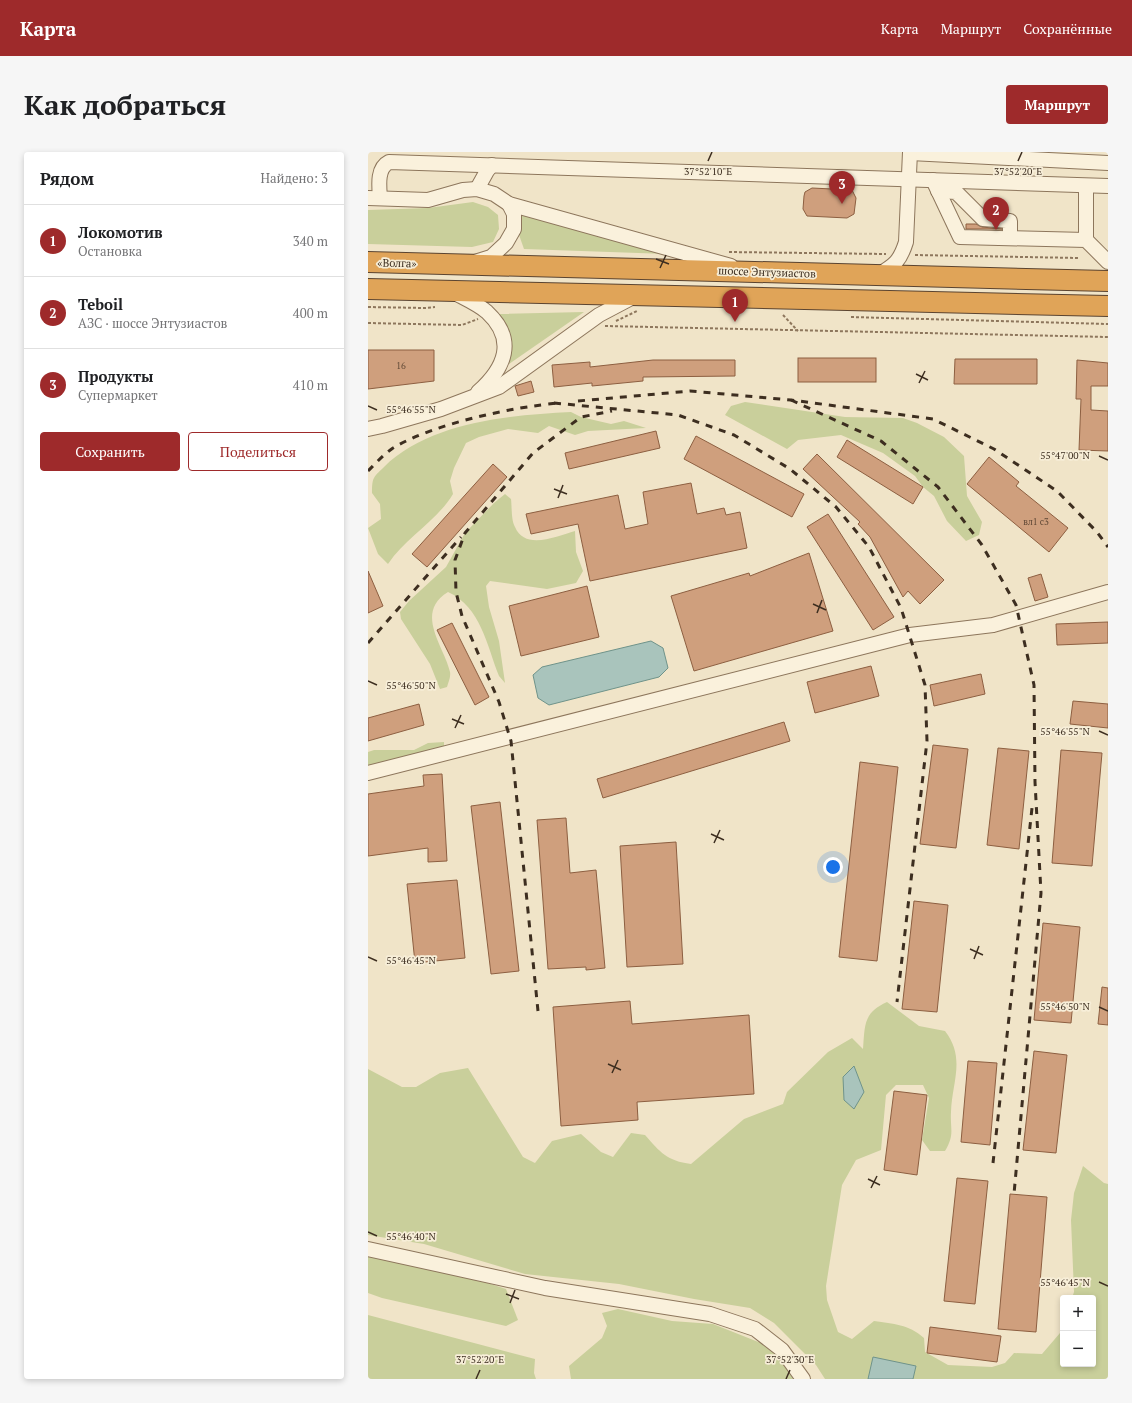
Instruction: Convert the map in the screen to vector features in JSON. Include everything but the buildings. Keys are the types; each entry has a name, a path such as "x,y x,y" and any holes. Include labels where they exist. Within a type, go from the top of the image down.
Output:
{"highway":[{"name":"«Волга»","path":"368,262 426,263"},
{"name":"шоссе Энтузиастов","path":"426,263 1108,281"},
{"path":"368,289 426,290 444,298 638,302 1108,306"}],"street":[{"path":"878,275 895,264 902,254 906,242 910,180 910,153 1108,163"},
{"path":"753,272 509,204 494,194 477,189 463,190 428,200 374,198 380,171 383,165 389,162 910,180 956,192 984,219 1010,221 1010,238"},
{"path":"477,189 492,165"},
{"path":"936,186 1108,186"},
{"path":"936,186 960,237 1086,240 1108,262"},
{"path":"1086,186 1086,240"},
{"path":"467,264 490,257 506,243 514,229 514,214 509,204"},
{"path":"444,298 487,312 504,334 504,356 500,368 492,379 468,402"},
{"path":"368,429 468,402 536,368 599,315 638,302"},
{"path":"368,773 910,635 993,625 1108,592"},
{"path":"368,1249 545,1288 710,1314 755,1329 782,1350 803,1379"}],"path":[{"path":"723,252 1079,258"},
{"path":"368,307 425,308 444,298"},
{"path":"600,329 638,302"},
{"path":"775,314 791,315"},
{"path":"783,314 798,331"},
{"path":"368,323 462,325 477,320 482,316"},
{"path":"847,316 1108,324"},
{"path":"606,326 1108,337"}],"green space":[{"path":"473,202 488,207 498,215 499,229 493,242 472,247 368,244 368,210 428,208"},
{"path":"521,211 667,254 524,249 518,232"},
{"path":"584,312 509,364 510,354 497,314"},
{"path":"745,402 845,417 903,418 917,423 944,437 964,456 967,496 982,522 979,535 966,541 947,521 934,496 923,487 915,476 883,453 841,435 798,440 787,449 725,415 731,406"},
{"path":"571,412 581,417 611,424 624,421 646,428 588,431 575,435 549,426 538,433 508,429 479,437 466,443 454,468 450,481 453,494 439,513 395,554 388,564 378,554 368,528 381,519 380,504 372,493 372,485 379,472 402,452 424,440 447,431 472,424 497,419"},
{"path":"505,494 511,499 512,517 515,527 520,534 526,538 542,540 575,531 576,552 583,571 576,583 547,589 490,581 486,586 489,607 499,641 505,683 499,676 481,628 468,607 448,592 438,600 433,610 432,620 434,630 450,672 447,687 440,689 430,664 401,619 400,612 409,601 446,567 465,533 494,503"},
{"path":"444,742 444,755 368,778 368,752 374,750 414,750 428,743"},
{"path":"887,1002 919,1026 945,1031 951,1041 955,1051 956,1070 951,1112 951,1136 945,1151 930,1151 922,1140 929,1098 923,1085 896,1085 886,1095 881,1150 856,1160 842,1185 826,1286 827,1300 838,1332 852,1339 874,1321 900,1325 918,1333 924,1338 925,1352 948,1365 992,1367 1005,1363 1014,1353 1042,1354 1060,1333 1060,1367 1096,1367 1096,1295 1073,1295 1071,1220 1074,1193 1083,1166 1104,1183 1108,1184 1108,1379 825,1379 816,1365 774,1323 750,1308 694,1299 619,1284 525,1274 424,1244 368,1235 368,1069 402,1087 416,1087 440,1073 468,1068 523,1157 535,1163 552,1141 581,1134 601,1152 613,1157 631,1133 645,1135 665,1155 676,1161 691,1164 744,1119 783,1104 787,1092 828,1052 852,1038 863,1049 865,1026 869,1015 879,1006"},
{"path":"368,1255 454,1272 506,1289 518,1320 506,1326 382,1298 368,1293"},
{"path":"618,1309 672,1321 713,1324 766,1345 786,1363 797,1379 571,1379 569,1366 602,1338 607,1326 602,1313"},
{"path":"368,1315 535,1359 534,1373 536,1379 368,1379"}],"water":[{"path":"651,641 663,648 668,668 659,677 549,705 538,698 533,675 542,667"},
{"path":"854,1066 864,1092 854,1109 844,1100 843,1077"},
{"path":"873,1357 916,1366 913,1379 868,1379"}],"railway":[{"path":"578,401 690,391 791,400 933,419 994,449 1057,491 1097,532 1108,547"},
{"path":"791,400 881,441 938,487 982,545 1016,605 1034,685 1035,782 1041,893 1014,1194"},
{"path":"554,403 678,415 734,435 790,469 836,507 869,547 901,608 925,685 927,741 897,1002"},
{"path":"368,471 393,448 429,431 473,418 519,408 559,403"},
{"path":"538,1011 511,741 499,702 462,616 456,592 455,560 465,533 533,453 581,417 612,411"},
{"path":"368,643 461,537"},
{"path":"993,1163 1032,808"}],"place":[{"name":"Продукты","path":"842,204"},
{"name":"Teboil","path":"996,230"},
{"name":"Локомотив","path":"735,322"}]}
